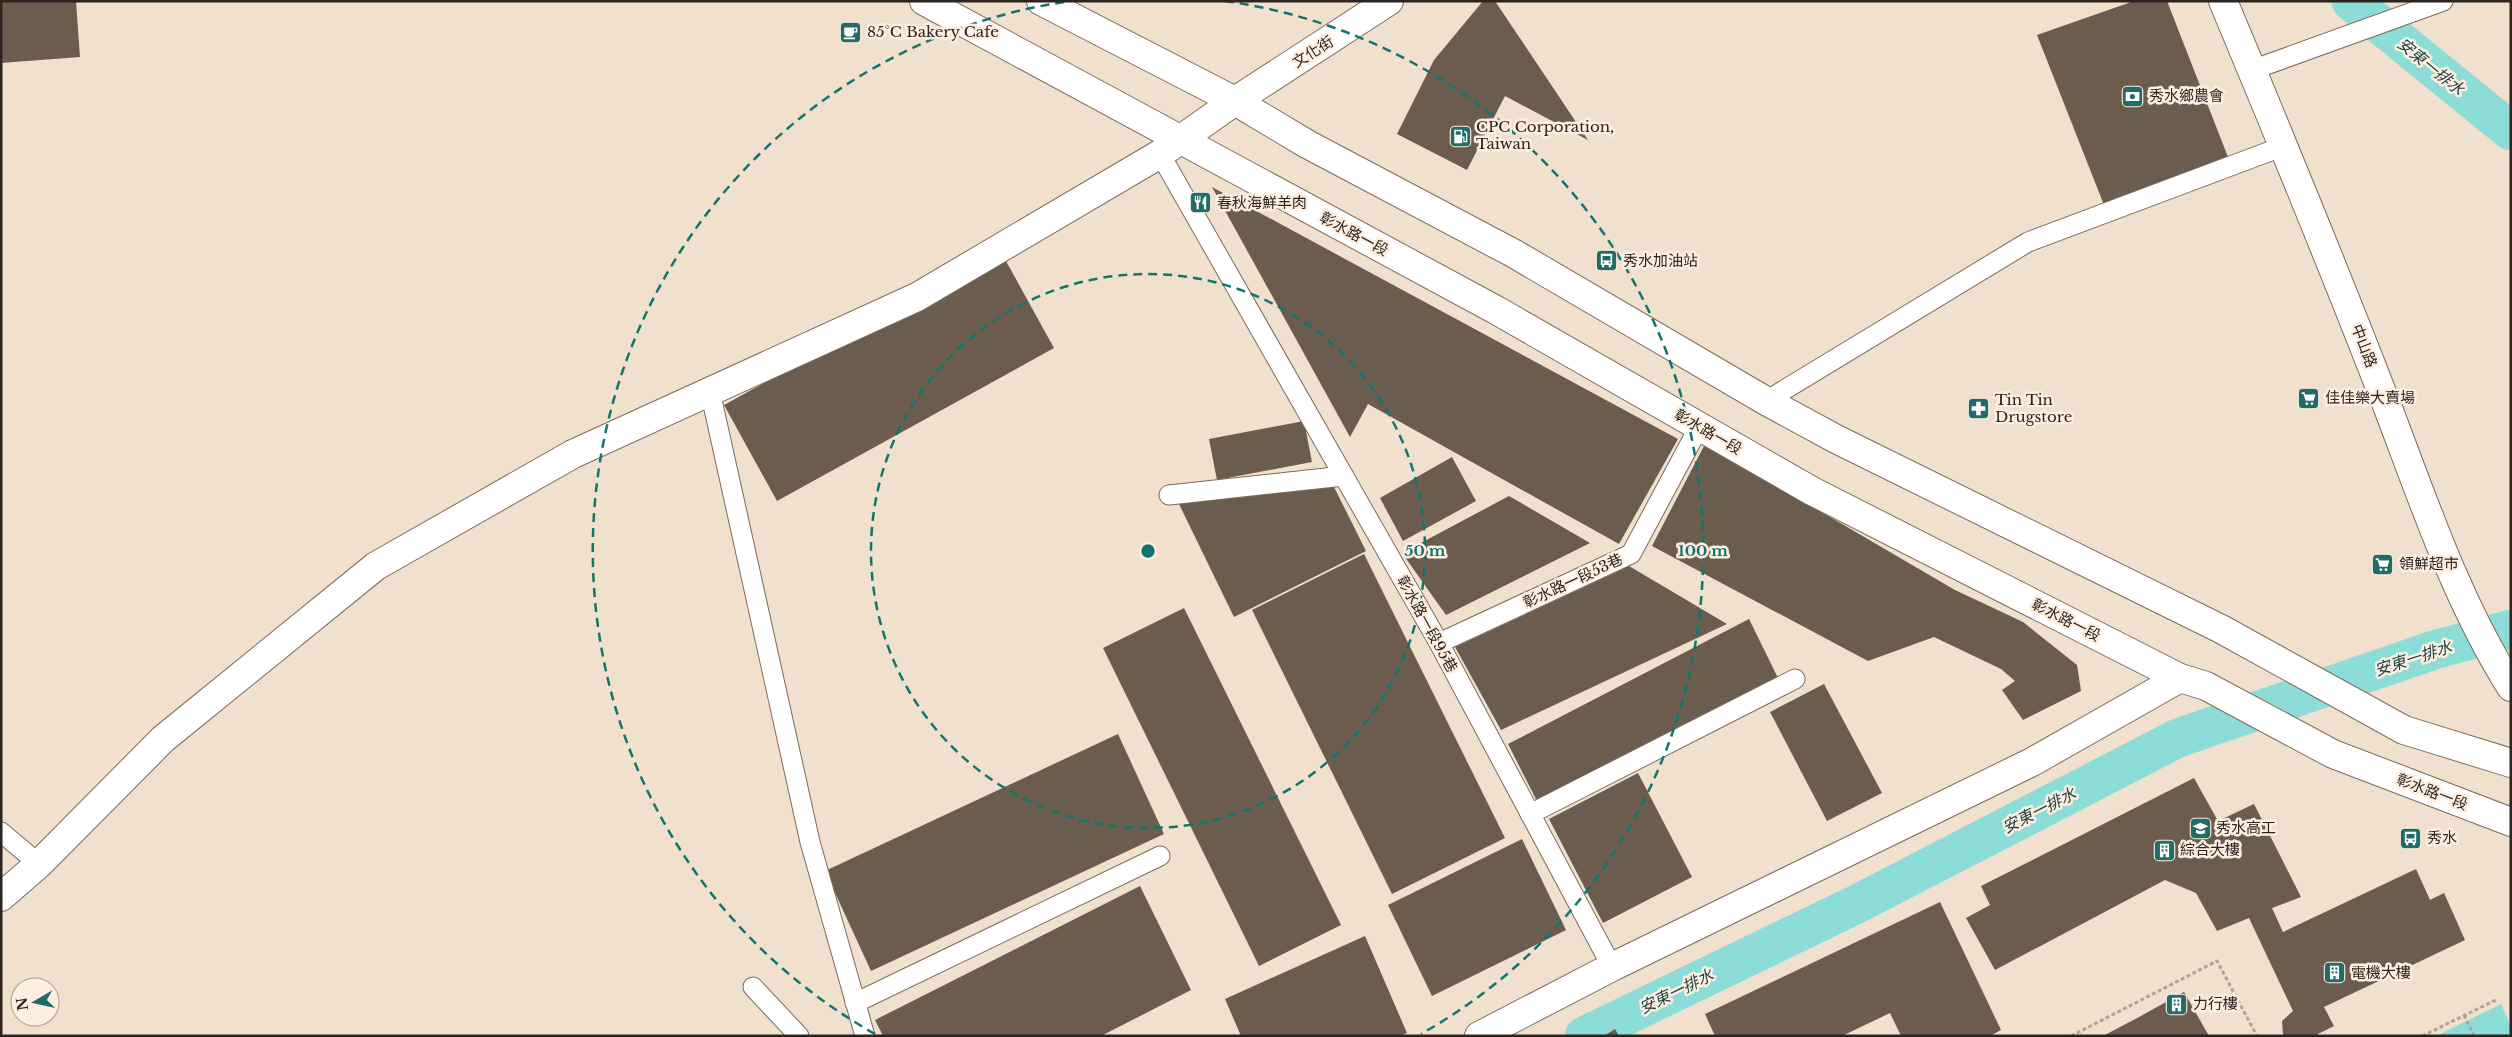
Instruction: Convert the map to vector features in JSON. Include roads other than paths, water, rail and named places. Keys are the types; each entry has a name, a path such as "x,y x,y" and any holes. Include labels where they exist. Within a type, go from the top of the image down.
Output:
{"main road":[{"name":"彰水路一段","path":"924,1 1169,147 1496,310 1812,491 2180,678 2206,686 2333,754 2511,822"},
{"path":"1041,1 1235,101 1308,144 1513,253 1836,439 2222,629 2404,730 2511,763"},
{"name":"文化街","path":"1,897 39,864 163,739 376,566 573,454 917,297 1169,147 1235,101 1389,1"},
{"name":"中山路","path":"2223,1 2284,146 2448,563 2486,648 2511,687"},
{"path":"1479,1036 1612,967 2032,762 2180,678"}],"lane":[{"path":"2252,70 2443,1"},
{"path":"1766,400 2028,242 2284,146"},
{"name":"彰水路一段95巷","path":"1169,147 1344,476 1439,643 1612,967"},
{"path":"710,391 810,842 865,1036"},
{"name":"彰水路一段53巷","path":"1439,643 1631,554 1699,426"},
{"path":"1169,495 1344,476"},
{"path":"1530,814 1795,679"},
{"path":"1,832 39,864"},
{"path":"855,1003 1160,856"},
{"path":"753,987 799,1036"}],"water":[{"path":"2501,1004 2511,1026 2511,1036 2436,1036"}],"waterway":[{"name":"安東一排水","path":"2351,1 2511,131"},
{"name":"安東一排水","path":"1584,1036 1855,905 2178,738 2434,650 2511,629"}],"place":[{"name":"85°C Bakery Cafe","path":"851,32"},
{"name":"秀水鄉農會","path":"2133,96"},
{"name":"CPC Corporation, Taiwan","path":"1460,136"},
{"name":"春秋海鮮羊肉","path":"1201,203"},
{"name":"秀水加油站","path":"1607,261"},
{"name":"佳佳樂大賣場","path":"2309,398"},
{"name":"Tin Tin Drugstore","path":"1979,409"},
{"name":"領鮮超市","path":"2383,564"},
{"name":"秀水高工","path":"2200,828"},
{"name":"秀水","path":"2411,838"},
{"name":"綜合大樓","path":"2164,850"},
{"name":"電機大樓","path":"2335,973"},
{"name":"力行樓","path":"2177,1004"}]}
